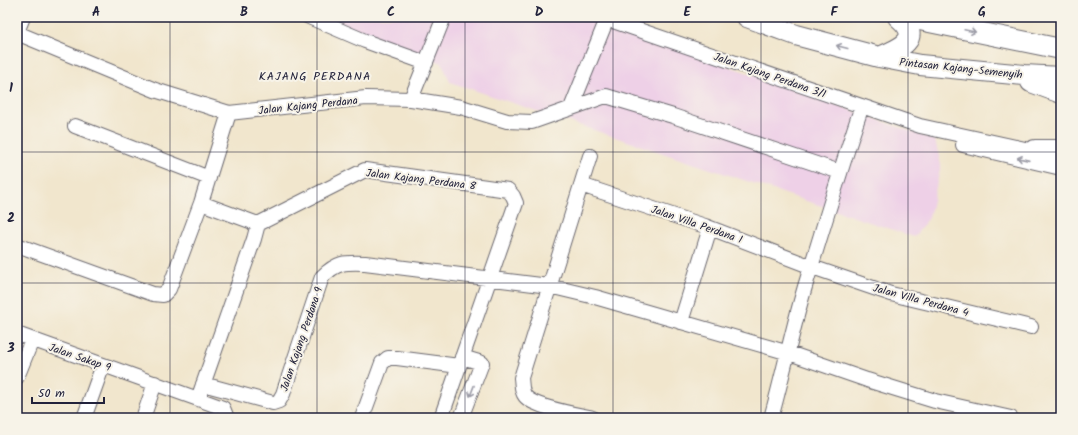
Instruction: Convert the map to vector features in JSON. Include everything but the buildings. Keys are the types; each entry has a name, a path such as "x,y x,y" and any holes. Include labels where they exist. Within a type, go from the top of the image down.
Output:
{"highway":[{"name":"Pintasan Kajang-Semenyih","path":"747,17 796,35 879,57 920,65 1061,77"},
{"path":"879,57 898,50 908,41 909,35 907,28 904,22 898,17"},
{"path":"905,17 1061,49"},
{"path":"1024,75 1034,84 1061,93"},
{"path":"1035,150 1061,150"}],"street":[{"path":"17,32 23,17"},
{"path":"309,17 365,41 426,63"},
{"path":"411,99 444,17"},
{"path":"571,108 604,18"},
{"name":"Jalan Kajang Perdana 3/1","path":"604,18 920,126 1035,150 1061,158"},
{"name":"Jalan Kajang Perdana","path":"17,32 155,90 229,113 366,98 411,99 461,107 507,121 532,122 606,96 680,118 840,172"},
{"path":"771,418 807,281 862,106"},
{"path":"17,245 153,294 163,295 169,289 201,203 229,113"},
{"path":"75,126 209,178"},
{"path":"939,131 951,142 1061,168"},
{"path":"590,156 521,378 522,392 526,398 538,404 594,418"},
{"name":"Jalan Kajang Perdana 8","path":"258,224 364,170 508,190 516,203 491,278"},
{"name":"Jalan Villa Perdana 1","path":"581,185 710,228 812,267"},
{"path":"198,399 258,224 201,203"},
{"path":"680,322 710,228"},
{"name":"Jalan Kajang Perdana 9","path":"203,384 273,403 279,401 283,394 322,277 329,270 345,262 366,263 491,278"},
{"name":"Jalan Villa Perdana 4","path":"812,267 891,294 1031,327"},
{"path":"441,418 460,361 491,278 549,286 595,297 789,353 867,380 935,401 1011,418"},
{"name":"Jalan Sakap 9","path":"17,334 223,408 227,418"},
{"path":"17,377 32,340"},
{"path":"362,418 382,363 388,358 397,358 482,363 461,418"},
{"path":"84,418 103,364"},
{"path":"143,418 155,383"}],"shaded area":[{"path":"323,17 591,17 935,140 941,165 929,218 914,237 450,82 442,63 371,37"}],"district":[{"name":"KAJANG PERDANA","path":"315,76"}]}
